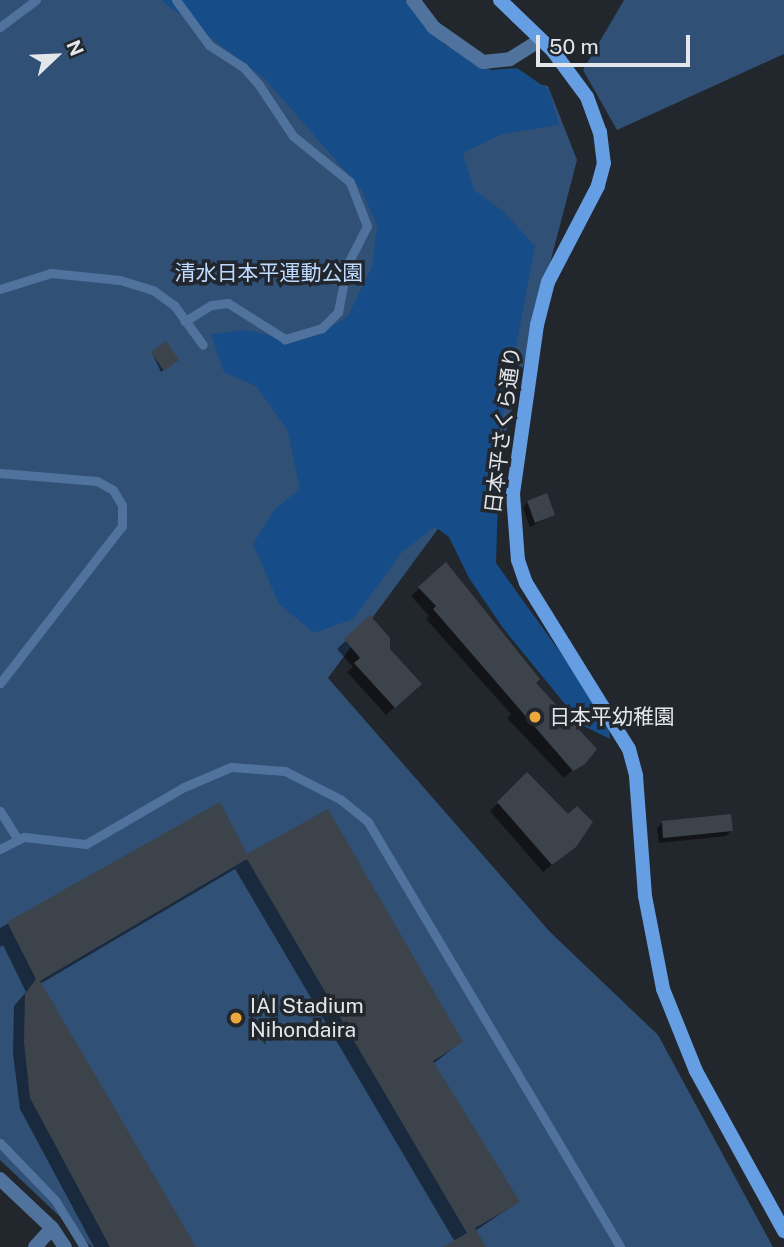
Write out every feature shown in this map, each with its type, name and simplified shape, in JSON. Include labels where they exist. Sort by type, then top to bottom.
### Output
[{"type":"street","points":[[413,0],[433,27],[483,62],[510,59],[541,40]]},
{"type":"street","name":"日本平さくら通り","points":[[500,0],[541,40],[587,97],[600,132],[604,163],[598,186],[548,282],[537,325],[513,494],[518,560],[526,583],[629,749],[636,776],[645,896],[663,989],[695,1071],[784,1231]]},
{"type":"street","points":[[0,1179],[52,1228],[65,1247]]},
{"type":"street","points":[[35,1247],[52,1228]]},
{"type":"lane","points":[[0,27],[36,0]]},
{"type":"lane","points":[[176,0],[209,45],[243,67],[259,85],[293,136],[350,182],[367,226],[347,264],[338,312],[321,328],[285,339],[228,303],[211,305],[185,321]]},
{"type":"lane","points":[[0,289],[51,273],[85,273],[153,290],[174,305],[203,345]]},
{"type":"lane","points":[[0,473],[97,481],[113,490],[122,505],[122,526],[0,683]]},
{"type":"lane","points":[[0,849],[18,840],[86,844],[184,787],[231,767],[285,771],[340,799],[368,822],[620,1247]]},
{"type":"lane","points":[[0,811],[18,840]]},
{"type":"lane","points":[[0,1143],[55,1200],[84,1247]]},
{"type":"green space","name":"清水日本平運動公園","points":[[0,0],[397,0],[440,58],[496,77],[548,86],[577,160],[489,497],[443,522],[328,678],[550,932],[658,1035],[773,1247],[92,1247],[0,1160]]},
{"type":"green space","points":[[624,0],[784,0],[784,54],[617,130],[583,70]]},
{"type":"shaded area","points":[[161,0],[405,0],[444,44],[491,70],[517,68],[549,90],[559,125],[502,134],[463,153],[474,190],[504,212],[535,246],[500,432],[496,563],[609,720],[610,739],[582,725],[503,628],[469,578],[449,537],[435,527],[402,552],[353,619],[314,633],[279,604],[253,544],[275,509],[300,489],[287,429],[256,386],[224,372],[211,334],[246,330],[281,338],[320,334],[348,316],[372,267],[377,226],[362,190],[265,79]]},
{"type":"building","points":[[166,341],[179,360],[164,371],[151,352]]},
{"type":"building","points":[[547,493],[555,515],[535,523],[527,501]]},
{"type":"building","points":[[446,562],[540,679],[536,683],[597,749],[585,764],[573,771],[433,609],[436,606],[418,587]]},
{"type":"building","points":[[370,615],[390,638],[390,649],[422,684],[395,708],[354,663],[360,658],[344,639]]},
{"type":"building","points":[[527,772],[568,814],[577,806],[593,822],[576,847],[552,865],[497,802]]},
{"type":"building","points":[[220,802],[247,854],[328,809],[463,1042],[433,1061],[520,1202],[475,1228],[486,1247],[443,1247],[467,1233],[247,859],[40,981],[196,1247],[110,1247],[30,1098],[24,1042],[25,994],[36,979],[7,922]]},
{"type":"building","points":[[731,814],[733,831],[663,838],[662,821]]},
{"type":"place","name":"日本平幼稚園","points":[[535,717]]},
{"type":"place","name":"IAI Stadium Nihondaira","points":[[236,1018]]}]
